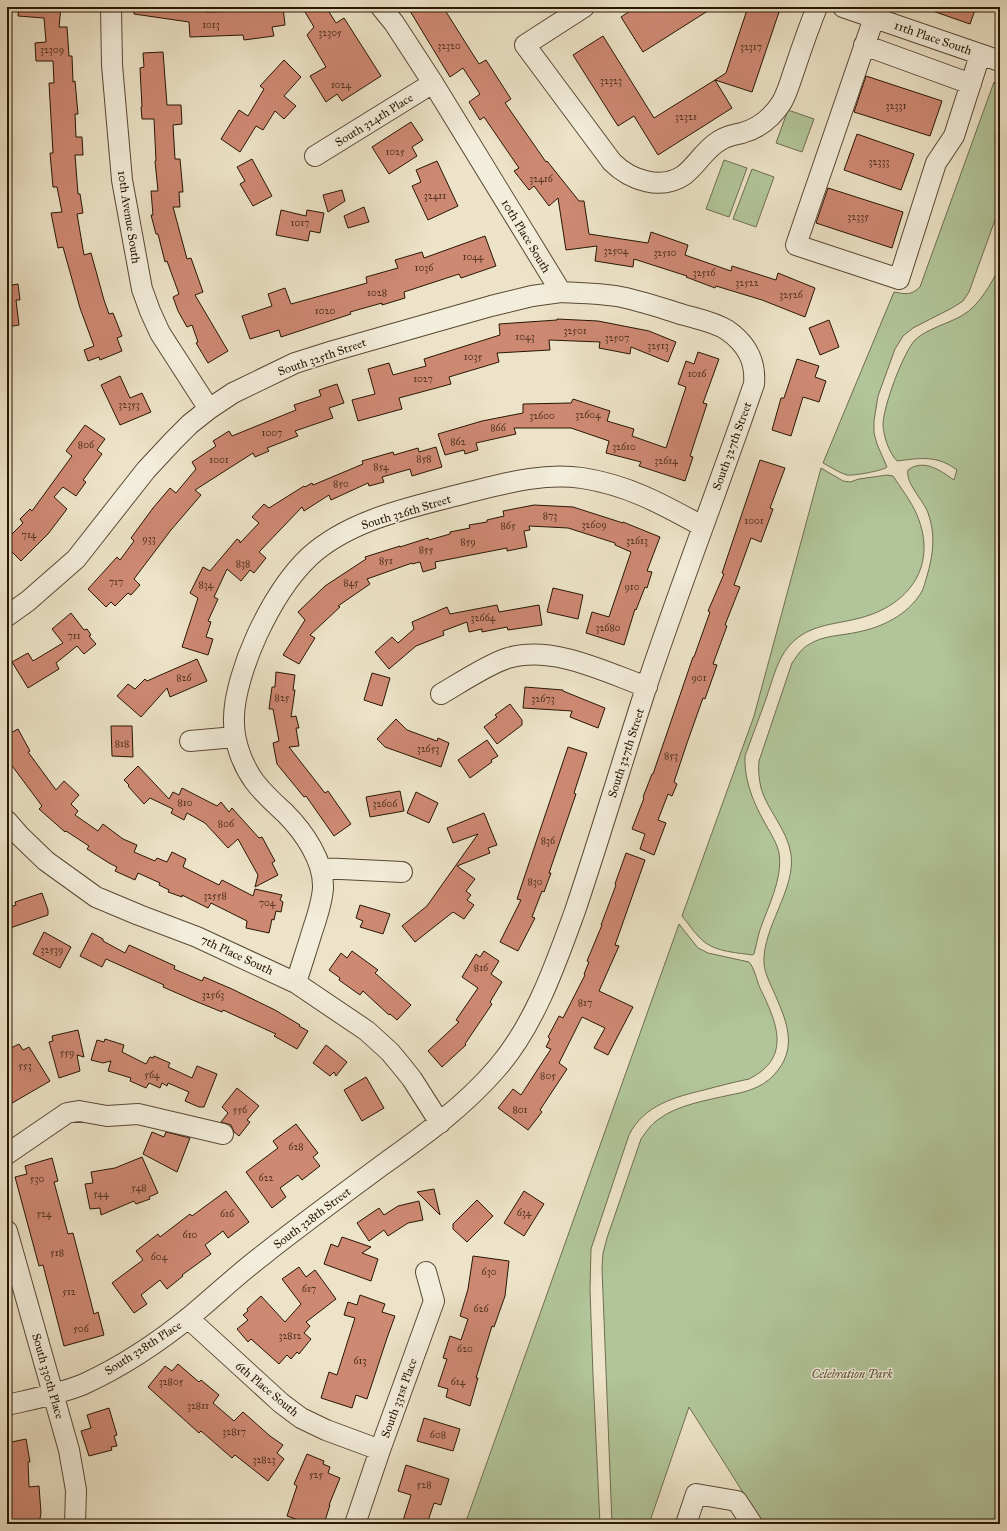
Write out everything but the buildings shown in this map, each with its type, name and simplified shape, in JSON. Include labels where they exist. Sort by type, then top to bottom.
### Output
[{"type":"street","name":"10th Avenue South","points":[[111,7],[112,65],[122,180],[142,289],[160,333],[209,409]]},
{"type":"street","name":"10th Place South","points":[[381,7],[397,28],[433,83],[561,292]]},
{"type":"street","points":[[584,7],[525,45],[612,162],[627,174],[661,183],[672,181],[684,175],[718,141],[726,137],[756,129],[770,117],[782,102],[817,7]]},
{"type":"street","name":"11th Place South","points":[[843,7],[1000,61]]},
{"type":"street","points":[[874,18],[796,245],[899,279],[936,162],[954,136],[980,55]]},
{"type":"street","points":[[864,45],[971,84]]},
{"type":"street","name":"South 324th Place","points":[[315,156],[433,83]]},
{"type":"street","name":"South 325th Street","points":[[7,616],[28,601],[76,559],[146,470],[190,424],[233,393],[295,363],[491,306],[532,296],[561,292]]},
{"type":"street","name":"South 327th Street","points":[[440,1123],[476,1090],[499,1066],[516,1043],[535,1009],[559,954],[585,881],[647,687],[702,526],[754,384],[754,364],[749,354],[735,337],[717,325],[615,296],[561,292]]},
{"type":"street","name":"South 326th Street","points":[[296,983],[322,899],[323,888],[320,868],[307,841],[297,826],[254,781],[242,758],[235,736],[234,710],[236,695],[252,646],[268,610],[287,582],[309,557],[339,535],[371,520],[439,500],[518,481],[563,476],[599,481],[617,486],[649,498],[702,526]]},
{"type":"street","points":[[441,694],[497,663],[516,656],[565,658],[588,664],[647,687]]},
{"type":"street","points":[[190,741],[235,736]]},
{"type":"street","name":"7th Place South","points":[[7,821],[46,861],[96,896],[139,915],[197,937],[296,983],[367,1032],[390,1052],[412,1079],[440,1123]]},
{"type":"street","points":[[320,868],[402,872]]},
{"type":"street","points":[[7,1154],[67,1113],[79,1111],[107,1116],[138,1114],[223,1134]]},
{"type":"street","name":"South 328th Street","points":[[188,1318],[260,1257],[440,1123]]},
{"type":"street","name":"South 330th Place","points":[[7,1231],[72,1466],[76,1490],[75,1524]]},
{"type":"street","name":"South 331st Place","points":[[355,1524],[434,1301],[426,1272]]},
{"type":"street","name":"South 328th Place","points":[[7,1405],[53,1394],[82,1385],[117,1368],[149,1347],[188,1318]]},
{"type":"street","name":"6th Place South","points":[[188,1318],[276,1399],[301,1418],[326,1430],[380,1450]]},
{"type":"street","points":[[686,1524],[696,1494],[737,1501],[752,1524]]},
{"type":"green space","points":[[994,82],[1000,94],[995,135],[996,160],[1000,180],[1000,206],[969,292],[963,301],[913,328],[903,336],[895,349],[878,396],[874,421],[874,433],[877,444],[887,467],[861,474],[844,474],[823,463],[894,292],[908,294],[920,287]]},
{"type":"green space","points":[[788,110],[814,119],[802,152],[776,143]]},
{"type":"green space","points":[[724,160],[747,168],[729,217],[706,209]]},
{"type":"green space","points":[[752,169],[774,177],[756,227],[733,219]]},
{"type":"green space","name":"Celebration Park","points":[[1000,267],[1000,1524],[763,1524],[689,1407],[649,1524],[612,1524],[602,1268],[603,1253],[607,1238],[641,1139],[651,1126],[666,1114],[675,1110],[703,1101],[753,1089],[763,1084],[773,1076],[786,1055],[788,1034],[786,1023],[767,977],[764,964],[768,936],[789,881],[791,854],[785,836],[761,788],[759,761],[792,663],[801,651],[808,645],[820,639],[867,630],[894,619],[909,608],[922,591],[931,560],[933,537],[928,513],[909,481],[908,470],[920,465],[932,467],[954,480],[957,470],[950,465],[936,460],[921,459],[897,461],[887,444],[884,434],[883,425],[886,406],[894,381],[905,356],[915,340],[926,332],[963,315],[975,306]]},
{"type":"green space","points":[[821,468],[843,481],[850,482],[859,479],[887,475],[893,476],[917,515],[923,533],[924,550],[921,566],[915,580],[906,593],[893,603],[878,612],[860,618],[826,625],[802,635],[789,646],[780,660],[745,756],[746,774],[751,792],[778,849],[780,863],[779,873],[774,894],[759,933],[754,954],[731,952],[717,949],[705,943],[682,916],[754,716]]},
{"type":"green space","points":[[679,924],[698,948],[708,953],[749,962],[766,1000],[775,1025],[777,1038],[776,1049],[772,1060],[763,1070],[749,1079],[671,1099],[652,1109],[643,1116],[629,1135],[591,1249],[590,1289],[600,1524],[465,1524]]}]
